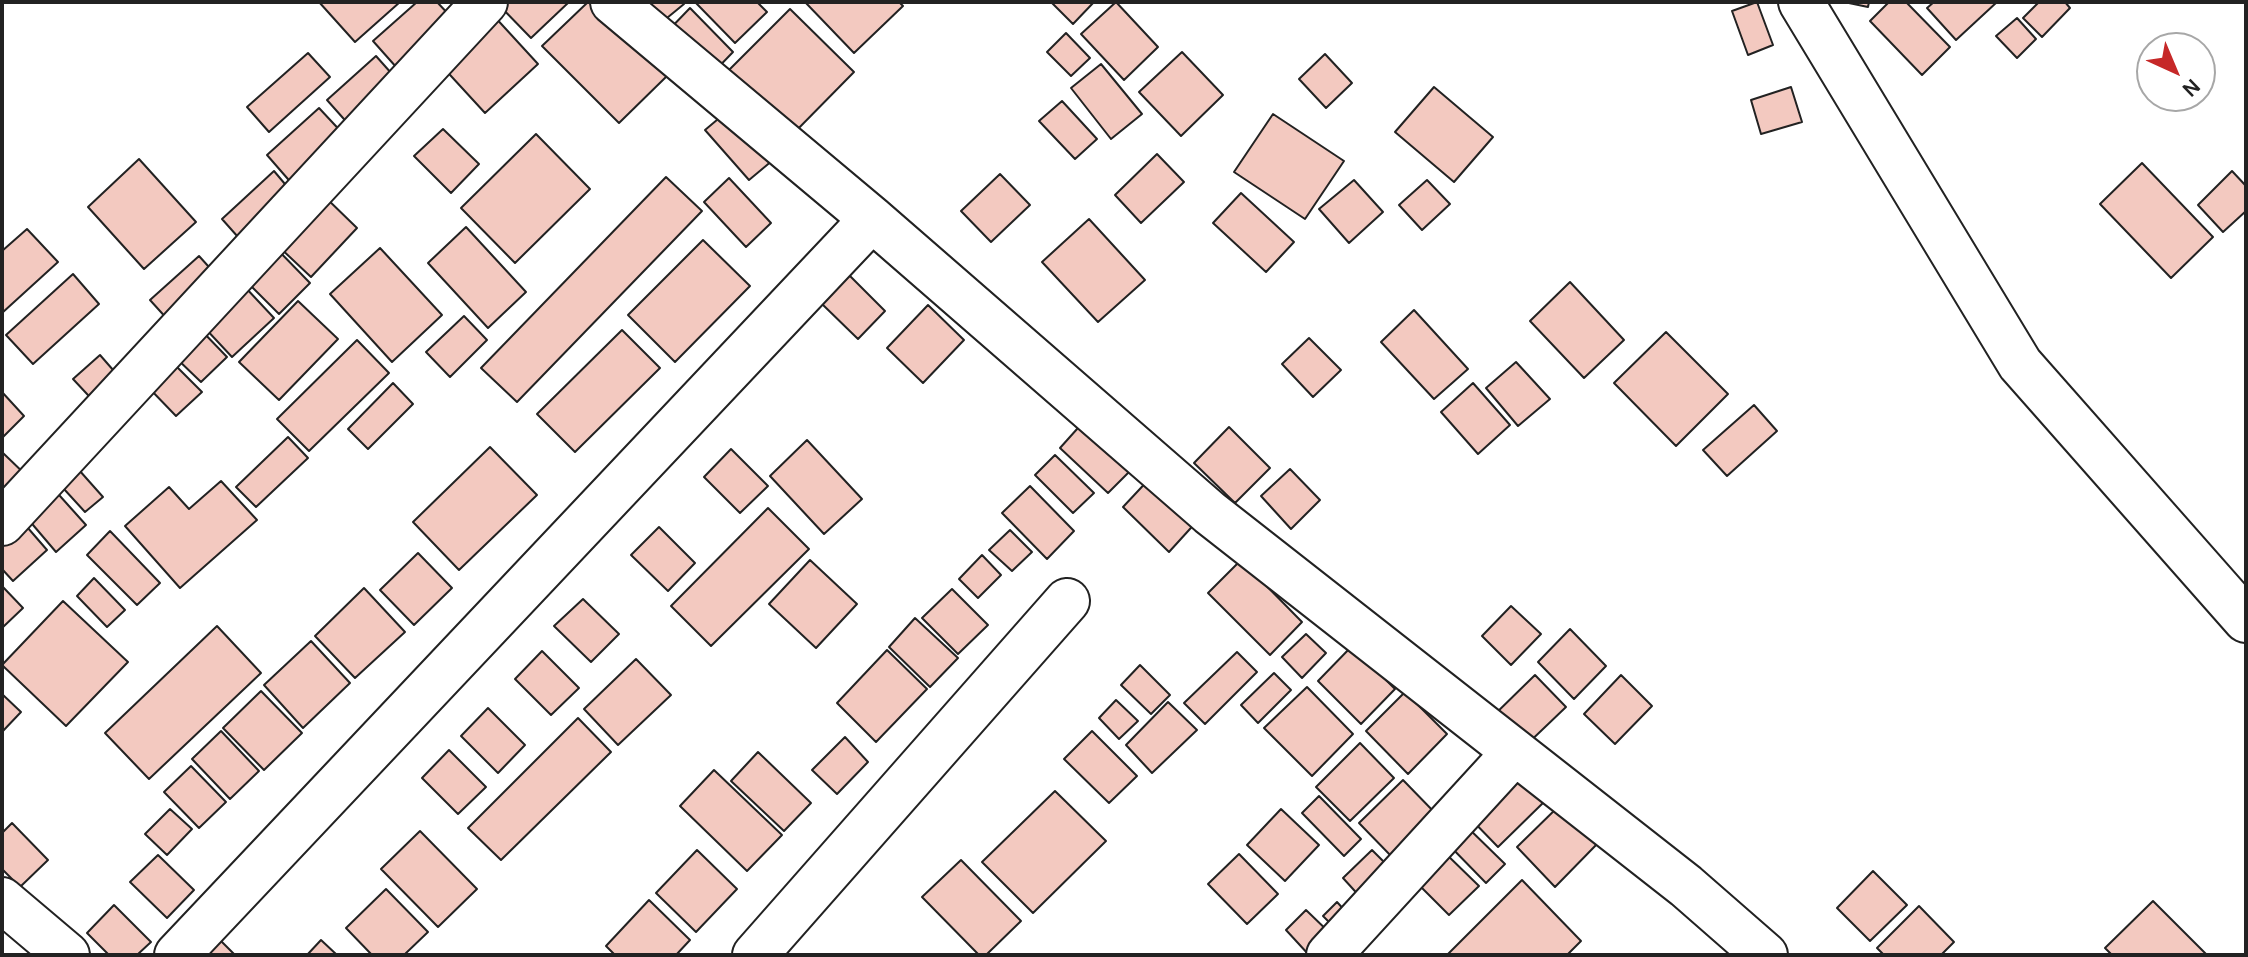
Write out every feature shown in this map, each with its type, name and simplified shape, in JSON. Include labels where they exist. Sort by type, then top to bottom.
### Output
[{"type":"street","points":[[2,523],[485,2]]},
{"type":"street","points":[[613,2],[872,219],[1210,513],[1686,886],[1765,955]]},
{"type":"street","points":[[1801,2],[2020,364],[2246,620]]},
{"type":"street","points":[[177,955],[872,219]]},
{"type":"street","points":[[755,955],[1067,601]]},
{"type":"street","points":[[1329,955],[1515,752]]},
{"type":"street","points":[[14,925],[67,955]]},
{"type":"building","points":[[319,2],[400,2],[355,42]]},
{"type":"building","points":[[417,2],[437,2],[452,18],[397,68],[373,41]]},
{"type":"building","points":[[496,2],[569,2],[531,38]]},
{"type":"building","points":[[588,2],[596,2],[668,75],[619,123],[542,46]]},
{"type":"building","points":[[637,2],[682,2],[684,4],[656,27]]},
{"type":"building","points":[[695,2],[757,2],[767,12],[735,43]]},
{"type":"building","points":[[805,2],[899,2],[903,6],[854,53]]},
{"type":"building","points":[[1051,2],[1094,2],[1073,24]]},
{"type":"building","points":[[1116,2],[1158,47],[1124,80],[1081,34]]},
{"type":"building","points":[[1757,2],[1773,45],[1748,55],[1732,11]]},
{"type":"building","points":[[1844,2],[1869,2],[1868,7]]},
{"type":"building","points":[[1889,2],[1906,2],[1950,47],[1922,75],[1870,21]]},
{"type":"building","points":[[1934,2],[1997,2],[1956,40],[1927,8]]},
{"type":"building","points":[[2039,2],[2065,2],[2070,8],[2042,37],[2023,18]]},
{"type":"building","points":[[690,8],[733,52],[707,79],[663,36]]},
{"type":"building","points":[[790,9],[854,72],[790,137],[725,74]]},
{"type":"building","points":[[493,15],[538,64],[485,113],[440,64]]},
{"type":"building","points":[[2017,18],[2036,39],[2017,58],[1996,36]]},
{"type":"building","points":[[1066,33],[1090,58],[1071,76],[1047,52]]},
{"type":"building","points":[[1182,52],[1223,95],[1181,136],[1139,92]]},
{"type":"building","points":[[308,53],[330,77],[269,132],[247,107]]},
{"type":"building","points":[[1325,54],[1352,83],[1326,108],[1299,79]]},
{"type":"building","points":[[376,56],[400,83],[351,127],[327,100]]},
{"type":"building","points":[[1101,64],[1142,114],[1111,139],[1071,88]]},
{"type":"building","points":[[1434,87],[1493,137],[1454,182],[1395,132]]},
{"type":"building","points":[[1791,87],[1802,122],[1761,134],[1751,100]]},
{"type":"building","points":[[1062,101],[1097,139],[1075,159],[1039,121]]},
{"type":"building","points":[[319,108],[347,138],[294,186],[267,155]]},
{"type":"building","points":[[730,109],[773,160],[749,180],[705,130]]},
{"type":"building","points":[[1273,114],[1344,161],[1305,219],[1234,172]]},
{"type":"building","points":[[443,129],[479,164],[451,193],[414,156]]},
{"type":"building","points":[[536,134],[590,189],[515,263],[461,208]]},
{"type":"building","points":[[1157,154],[1184,182],[1141,223],[1115,195]]},
{"type":"building","points":[[139,159],[196,222],[144,269],[88,207]]},
{"type":"building","points":[[2142,163],[2213,237],[2171,278],[2100,204]]},
{"type":"building","points":[[274,171],[290,190],[238,237],[222,219]]},
{"type":"building","points":[[2232,171],[2246,186],[2246,211],[2223,232],[2198,205]]},
{"type":"building","points":[[1000,174],[1030,205],[991,242],[961,211]]},
{"type":"building","points":[[666,177],[702,211],[517,402],[481,368]]},
{"type":"building","points":[[729,178],[771,223],[746,247],[704,202]]},
{"type":"building","points":[[1354,180],[1383,212],[1349,243],[1319,209]]},
{"type":"building","points":[[1427,180],[1450,204],[1422,230],[1399,205]]},
{"type":"building","points":[[1241,193],[1294,242],[1266,272],[1213,223]]},
{"type":"building","points":[[322,194],[357,228],[311,277],[276,244]]},
{"type":"building","points":[[1089,219],[1145,280],[1098,322],[1042,262]]},
{"type":"building","points":[[466,227],[526,292],[488,328],[428,263]]},
{"type":"building","points":[[27,229],[58,262],[2,313],[2,251]]},
{"type":"building","points":[[703,240],[750,286],[675,362],[628,315]]},
{"type":"building","points":[[272,244],[310,283],[279,314],[240,275]]},
{"type":"building","points":[[380,248],[442,315],[392,362],[330,294]]},
{"type":"building","points":[[199,256],[218,277],[169,321],[150,300]]},
{"type":"building","points":[[73,274],[99,304],[33,364],[6,335]]},
{"type":"building","points":[[849,275],[885,311],[858,339],[821,303]]},
{"type":"building","points":[[1570,282],[1624,340],[1584,378],[1530,321]]},
{"type":"building","points":[[245,287],[274,318],[232,357],[203,326]]},
{"type":"building","points":[[298,301],[338,339],[279,400],[239,362]]},
{"type":"building","points":[[928,305],[964,340],[923,383],[887,348]]},
{"type":"building","points":[[1414,310],[1468,369],[1434,399],[1381,342]]},
{"type":"building","points":[[464,316],[487,340],[450,377],[426,352]]},
{"type":"building","points":[[200,329],[227,357],[201,382],[173,355]]},
{"type":"building","points":[[622,330],[660,368],[575,452],[537,414]]},
{"type":"building","points":[[1666,332],[1728,394],[1676,446],[1614,383]]},
{"type":"building","points":[[1309,338],[1341,370],[1313,397],[1282,364]]},
{"type":"building","points":[[357,340],[389,373],[309,451],[277,419]]},
{"type":"building","points":[[100,355],[127,386],[101,409],[73,379]]},
{"type":"building","points":[[1516,362],[1550,399],[1518,426],[1486,388]]},
{"type":"building","points":[[173,363],[202,392],[176,416],[148,387]]},
{"type":"building","points":[[393,383],[413,404],[368,449],[348,429]]},
{"type":"building","points":[[1473,383],[1510,425],[1478,454],[1441,412]]},
{"type":"building","points":[[2,392],[24,416],[2,438]]},
{"type":"building","points":[[1754,405],[1777,431],[1727,476],[1703,450]]},
{"type":"building","points":[[1086,419],[1135,466],[1108,493],[1060,448]]},
{"type":"building","points":[[1229,427],[1270,468],[1235,503],[1194,463]]},
{"type":"building","points":[[288,437],[308,458],[256,507],[236,487]]},
{"type":"building","points":[[807,440],[862,499],[824,534],[770,476]]},
{"type":"building","points":[[490,447],[537,495],[459,570],[413,522]]},
{"type":"building","points":[[731,449],[768,486],[740,513],[704,477]]},
{"type":"building","points":[[2,454],[30,479],[2,508]]},
{"type":"building","points":[[1055,455],[1094,493],[1073,513],[1035,475]]},
{"type":"building","points":[[71,461],[103,497],[85,512],[53,477]]},
{"type":"building","points":[[1290,469],[1320,500],[1291,529],[1261,496]]},
{"type":"building","points":[[1152,476],[1199,519],[1169,552],[1123,507]]},
{"type":"building","points":[[221,481],[257,520],[180,588],[125,526],[169,487],[189,509]]},
{"type":"building","points":[[51,486],[86,525],[56,552],[22,512]]},
{"type":"building","points":[[1030,486],[1074,531],[1047,559],[1002,513]]},
{"type":"building","points":[[768,508],[809,549],[711,646],[671,606]]},
{"type":"building","points":[[21,520],[47,550],[13,581],[2,569],[2,538]]},
{"type":"building","points":[[659,527],[695,563],[668,591],[631,555]]},
{"type":"building","points":[[1010,530],[1032,552],[1012,571],[989,550]]},
{"type":"building","points":[[110,531],[160,583],[137,605],[87,555]]},
{"type":"building","points":[[418,553],[452,588],[414,625],[380,590]]},
{"type":"building","points":[[982,555],[1001,575],[978,598],[959,579]]},
{"type":"building","points":[[810,560],[857,604],[816,648],[769,604]]},
{"type":"building","points":[[1241,560],[1302,622],[1270,655],[1208,593]]},
{"type":"building","points":[[94,578],[125,610],[107,627],[77,596]]},
{"type":"building","points":[[2,586],[23,608],[2,628]]},
{"type":"building","points":[[364,588],[405,632],[355,678],[315,636]]},
{"type":"building","points":[[952,589],[988,625],[958,654],[922,618]]},
{"type":"building","points":[[583,599],[619,634],[591,662],[554,626]]},
{"type":"building","points":[[63,601],[128,662],[66,726],[2,665]]},
{"type":"building","points":[[1511,606],[1541,634],[1511,665],[1482,636]]},
{"type":"building","points":[[915,618],[958,658],[930,687],[889,647]]},
{"type":"building","points":[[217,626],[261,673],[149,779],[105,733]]},
{"type":"building","points":[[1570,629],[1606,666],[1574,699],[1538,662]]},
{"type":"building","points":[[1306,634],[1326,653],[1302,678],[1282,657]]},
{"type":"building","points":[[311,641],[350,683],[303,728],[264,685]]},
{"type":"building","points":[[1352,646],[1395,689],[1361,724],[1318,681]]},
{"type":"building","points":[[887,650],[927,689],[876,742],[837,703]]},
{"type":"building","points":[[542,651],[579,688],[551,715],[515,679]]},
{"type":"building","points":[[1237,652],[1257,672],[1205,724],[1184,703]]},
{"type":"building","points":[[636,659],[671,695],[618,745],[584,709]]},
{"type":"building","points":[[1140,665],[1170,695],[1151,714],[1121,685]]},
{"type":"building","points":[[1274,673],[1291,690],[1258,723],[1241,705]]},
{"type":"building","points":[[1535,675],[1566,707],[1520,751],[1489,720]]},
{"type":"building","points":[[1621,675],[1652,706],[1615,744],[1584,714]]},
{"type":"building","points":[[1307,687],[1353,734],[1312,776],[1264,728]]},
{"type":"building","points":[[261,691],[302,733],[264,770],[223,728]]},
{"type":"building","points":[[1405,692],[1447,734],[1408,774],[1366,731]]},
{"type":"building","points":[[2,694],[21,712],[2,732]]},
{"type":"building","points":[[1116,700],[1138,721],[1119,739],[1099,718]]},
{"type":"building","points":[[1168,702],[1197,730],[1152,773],[1126,745]]},
{"type":"building","points":[[488,708],[525,745],[498,773],[461,736]]},
{"type":"building","points":[[578,718],[611,752],[501,860],[468,828]]},
{"type":"building","points":[[221,731],[259,771],[230,799],[192,759]]},
{"type":"building","points":[[1092,731],[1137,776],[1109,803],[1064,759]]},
{"type":"building","points":[[845,737],[868,762],[837,794],[812,770]]},
{"type":"building","points":[[1360,743],[1394,778],[1350,821],[1316,787]]},
{"type":"building","points":[[449,750],[486,787],[458,814],[422,778]]},
{"type":"building","points":[[758,752],[811,803],[784,831],[731,781]]},
{"type":"building","points":[[191,766],[226,802],[199,828],[164,792]]},
{"type":"building","points":[[1515,768],[1546,800],[1498,847],[1467,815]]},
{"type":"building","points":[[714,770],[782,835],[747,871],[680,806]]},
{"type":"building","points":[[1403,780],[1438,816],[1393,858],[1359,823]]},
{"type":"building","points":[[1055,791],[1106,841],[1033,913],[982,862]]},
{"type":"building","points":[[1319,796],[1361,839],[1344,856],[1302,813]]},
{"type":"building","points":[[1562,803],[1599,842],[1555,887],[1517,847]]},
{"type":"building","points":[[170,809],[192,829],[167,855],[145,834]]},
{"type":"building","points":[[1281,809],[1319,845],[1285,881],[1247,845]]},
{"type":"building","points":[[12,823],[48,860],[20,887],[2,869],[2,833]]},
{"type":"building","points":[[1463,823],[1505,864],[1486,883],[1445,841]]},
{"type":"building","points":[[420,831],[477,889],[438,927],[381,869]]},
{"type":"building","points":[[697,850],[737,889],[696,932],[656,893]]},
{"type":"building","points":[[1372,850],[1393,871],[1363,900],[1343,878]]},
{"type":"building","points":[[1442,850],[1479,886],[1449,915],[1413,879]]},
{"type":"building","points":[[1239,854],[1278,894],[1247,924],[1208,884]]},
{"type":"building","points":[[158,855],[194,890],[167,918],[130,882]]},
{"type":"building","points":[[961,860],[1021,921],[986,955],[979,955],[922,897]]},
{"type":"building","points":[[1873,871],[1907,905],[1870,941],[1837,908]]},
{"type":"building","points":[[1522,880],[1581,941],[1567,955],[1447,955]]},
{"type":"building","points":[[386,889],[428,932],[404,955],[372,955],[346,928]]},
{"type":"building","points":[[649,900],[690,940],[676,955],[615,955],[606,946]]},
{"type":"building","points":[[2153,901],[2205,955],[2112,955],[2105,948]]},
{"type":"building","points":[[1337,902],[1348,914],[1335,928],[1323,916]]},
{"type":"building","points":[[114,905],[151,942],[137,955],[109,955],[87,933]]},
{"type":"building","points":[[1919,906],[1954,942],[1941,955],[1884,955],[1877,948]]},
{"type":"building","points":[[1306,910],[1335,938],[1309,955],[1286,930]]},
{"type":"building","points":[[212,932],[235,955],[189,955]]},
{"type":"building","points":[[321,940],[337,955],[307,955]]}]
